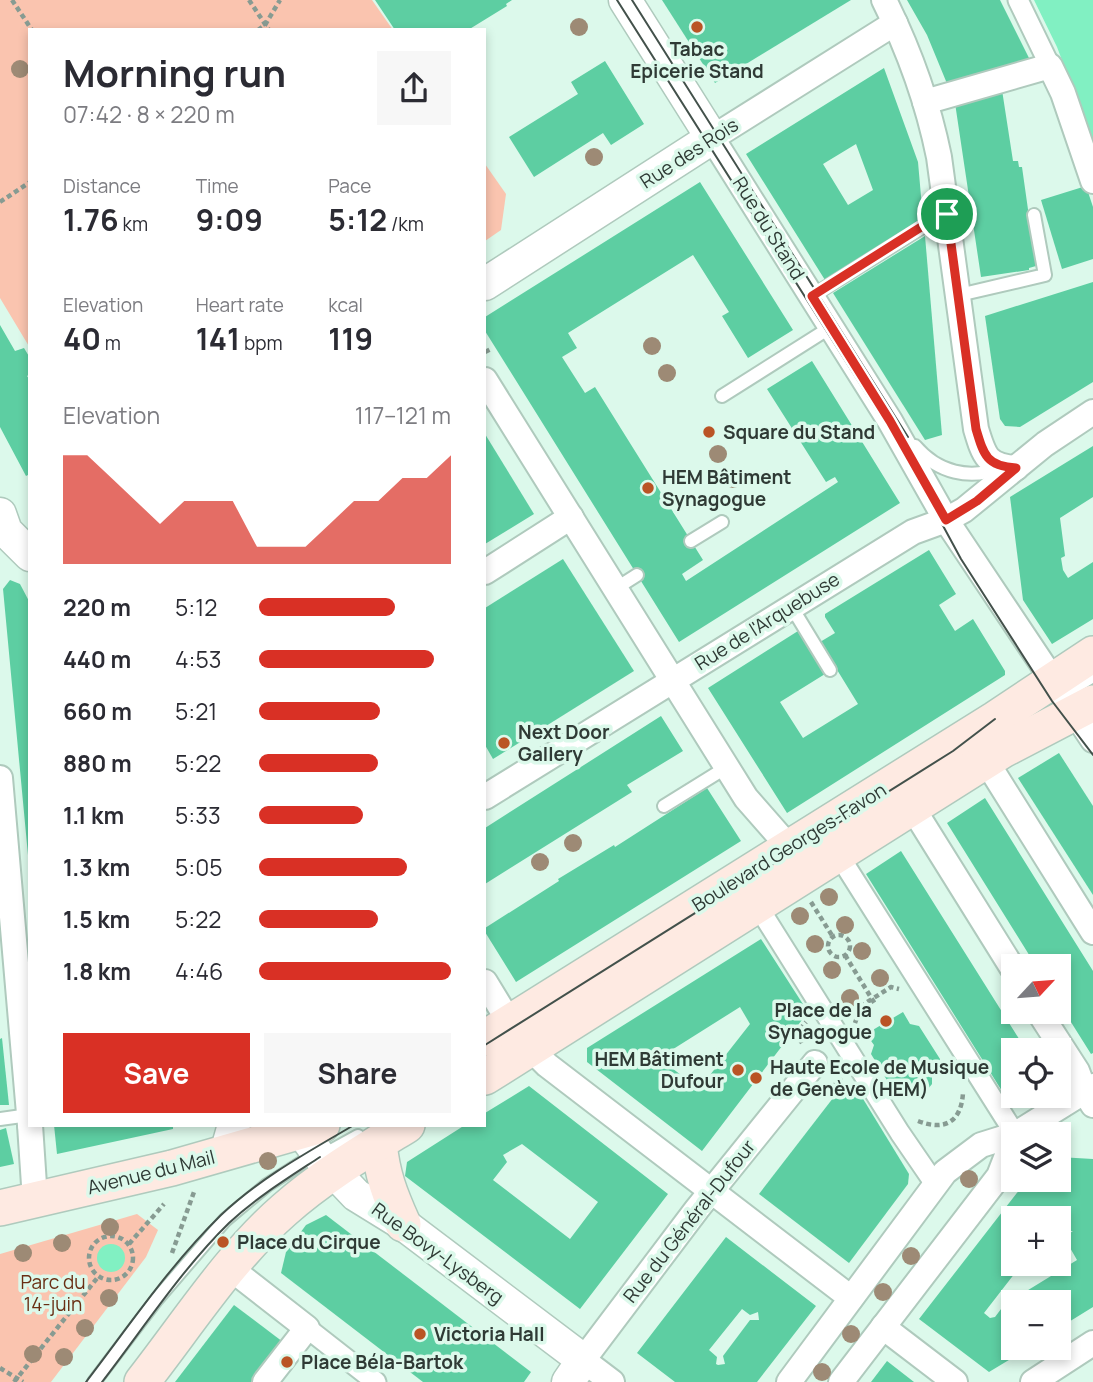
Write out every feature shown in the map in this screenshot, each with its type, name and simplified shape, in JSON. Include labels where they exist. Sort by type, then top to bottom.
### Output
[{"type":"main road","name":"Boulevard Georges-Favon","points":[[508,1036],[757,905],[986,761],[1066,696],[1093,654]]},
{"type":"main road","name":"Boulevard Georges-Favon","points":[[486,1075],[508,1036],[789,847],[995,719],[1066,696]]},
{"type":"main road","points":[[142,1382],[230,1268],[282,1212],[305,1143],[384,1133],[384,1180],[403,1223]]},
{"type":"main road","name":"Avenue du Mail","points":[[0,1208],[172,1168],[230,1139],[305,1143]]},
{"type":"street","name":"Rue du Stand","points":[[625,0],[890,421],[946,520],[1066,696]]},
{"type":"street","points":[[884,0],[925,102],[939,157],[976,429],[988,459],[996,465],[1010,468]]},
{"type":"street","points":[[1018,0],[1063,93],[1093,181]]},
{"type":"street","name":"Rue des Rois","points":[[486,283],[895,23]]},
{"type":"street","points":[[925,102],[1050,66]]},
{"type":"street","points":[[486,382],[746,798],[789,847]]},
{"type":"street","name":"Rue de l'Arquebuse","points":[[486,793],[913,532],[946,520],[977,501],[1010,468],[1093,412]]},
{"type":"street","points":[[486,571],[571,517]]},
{"type":"street","points":[[7,529],[28,553]]},
{"type":"street","points":[[986,761],[1093,932]]},
{"type":"street","points":[[0,778],[22,931],[28,1089]]},
{"type":"street","points":[[912,807],[1003,954]]},
{"type":"street","points":[[838,854],[1006,1122]]},
{"type":"street","points":[[757,905],[935,1184]]},
{"type":"street","points":[[486,984],[508,1036],[851,1298]]},
{"type":"street","points":[[1039,1122],[1090,1094],[1048,1024]]},
{"type":"street","name":"Rue du Général-Dufour","points":[[575,1371],[711,1192],[815,1063]]},
{"type":"street","points":[[30,1127],[35,1200]]},
{"type":"street","points":[[789,1382],[945,1172],[981,1145],[1001,1140]]},
{"type":"street","name":"Rue Bovy-Lysberg","points":[[305,1143],[356,1195],[403,1223],[575,1371],[612,1382]]},
{"type":"street","points":[[841,1382],[1001,1171]]},
{"type":"street","points":[[230,1268],[376,1382]]},
{"type":"street","points":[[883,1326],[956,1382]]},
{"type":"street","points":[[265,1382],[307,1328]]},
{"type":"street","points":[[1033,1382],[1093,1343]]},
{"type":"lane","points":[[812,296],[929,222],[947,214]]},
{"type":"lane","points":[[959,295],[1045,275],[1034,215]]},
{"type":"lane","points":[[722,396],[831,327]]},
{"type":"lane","points":[[890,421],[925,458],[948,471],[978,475],[1010,468]]},
{"type":"lane","points":[[691,541],[722,522]]},
{"type":"lane","points":[[615,589],[637,575]]},
{"type":"lane","points":[[790,606],[830,670]]},
{"type":"lane","points":[[1066,696],[1093,676]]},
{"type":"lane","points":[[664,806],[727,767]]},
{"type":"lane","points":[[0,1119],[28,1115]]},
{"type":"lane","points":[[94,1382],[158,1299],[225,1220],[267,1185],[305,1143],[332,1127]]},
{"type":"path","points":[[12,0],[31,28]]},
{"type":"path","points":[[249,0],[267,27],[281,0]]},
{"type":"path","points":[[0,202],[28,184]]},
{"type":"path","points":[[486,352],[491,349]]},
{"type":"path","points":[[808,897],[833,937]]},
{"type":"path","points":[[839,936],[848,941],[850,945],[845,955],[840,957],[830,953],[829,942],[833,937],[839,936]]},
{"type":"path","points":[[845,955],[874,1001]]},
{"type":"path","points":[[846,1046],[861,1006],[874,1001],[891,987],[927,994]]},
{"type":"path","points":[[900,1133],[919,1121],[934,1127],[955,1119],[963,1104],[962,1094],[981,1081]]},
{"type":"path","points":[[165,1261],[172,1252],[197,1181]]},
{"type":"path","points":[[129,1244],[164,1204]]},
{"type":"path","points":[[111,1235],[129,1244],[133,1258],[129,1271],[116,1280],[98,1277],[88,1262],[88,1255],[94,1243],[111,1235]]},
{"type":"path","points":[[15,1380],[98,1277]]},
{"type":"path","points":[[0,1368],[15,1380],[23,1382]]},
{"type":"green space","points":[[0,0],[372,0],[392,28],[28,28],[28,345],[0,298]]},
{"type":"green space","points":[[486,165],[506,194],[501,230],[486,240]]},
{"type":"green space","name":"Parc du 14-juin","points":[[137,1214],[158,1230],[146,1257],[51,1382],[0,1382],[0,1254]]},
{"type":"shaded area","points":[[1034,0],[1093,0],[1093,142],[1057,47]]},
{"type":"shaded area","points":[[111,1244],[121,1248],[125,1258],[121,1268],[111,1272],[101,1268],[97,1258],[101,1248]]},
{"type":"building","points":[[375,0],[512,0],[507,6],[471,28],[394,28]]},
{"type":"building","points":[[662,0],[851,0],[715,83]]},
{"type":"building","points":[[907,0],[1000,0],[1031,62],[948,86],[927,35]]},
{"type":"building","points":[[605,61],[644,124],[611,145],[603,133],[534,177],[509,137],[578,94],[571,82]]},
{"type":"building","points":[[884,68],[918,162],[923,219],[825,280],[746,154]],"holes":[[[856,144],[873,190],[848,205],[823,164]]]},
{"type":"building","points":[[1002,90],[1013,161],[1018,161],[1019,167],[1022,167],[1036,266],[1029,270],[981,277],[955,103]]},
{"type":"building","points":[[700,182],[793,330],[748,358],[722,316],[729,312],[693,255],[568,333],[577,348],[562,357],[585,393],[595,387],[703,560],[682,574],[686,581],[838,482],[835,477],[826,482],[767,389],[812,361],[900,503],[679,642],[486,333],[486,316]]},
{"type":"building","points":[[1086,186],[1093,207],[1093,259],[1062,269],[1041,200]]},
{"type":"building","points":[[925,236],[942,435],[925,440],[833,293]]},
{"type":"building","points":[[1093,282],[1093,382],[1020,427],[1005,426],[1000,419],[985,316]]},
{"type":"building","points":[[0,325],[15,351],[24,348],[28,355],[28,475],[26,476],[0,427]]},
{"type":"building","points":[[486,436],[534,514],[486,543]]},
{"type":"building","points":[[1093,446],[1093,497],[1060,518],[1065,556],[1061,558],[1068,578],[1093,562],[1093,619],[1052,644],[1023,600],[1010,497]]},
{"type":"building","points":[[929,550],[956,594],[939,605],[955,631],[973,619],[1005,675],[787,813],[708,688],[798,631],[825,674],[780,702],[803,738],[858,704],[820,642],[835,633],[825,614]]},
{"type":"building","points":[[563,559],[634,671],[493,759],[486,747],[486,607]]},
{"type":"building","points":[[10,580],[20,584],[28,599],[28,855],[3,589]]},
{"type":"building","points":[[661,716],[683,751],[627,785],[632,792],[486,883],[486,827]]},
{"type":"building","points":[[1059,753],[1093,806],[1093,895],[1018,778]]},
{"type":"building","points":[[707,788],[741,841],[516,982],[486,934],[486,927],[559,881],[558,879],[614,845],[615,847]]},
{"type":"building","points":[[985,798],[1093,971],[1093,1053],[1091,1054],[1071,1022],[1071,954],[1029,954],[947,823]]},
{"type":"building","points":[[901,851],[1001,1010],[1001,1024],[1010,1024],[1018,1038],[1001,1038],[1001,1089],[866,874]]},
{"type":"building","points":[[761,939],[808,1012],[702,1151],[587,1062],[587,1048]],"holes":[[[740,1007],[750,1024],[699,1089],[659,1058]]]},
{"type":"building","points":[[903,1012],[910,1024],[919,1026],[940,1059],[936,1072],[932,1074],[932,1084],[921,1093],[915,1093],[908,1088],[902,1093],[893,1090],[871,1054],[874,1045],[866,1034]]},
{"type":"building","points":[[2,1038],[9,1105],[0,1105]]},
{"type":"building","points":[[529,1086],[668,1194],[580,1309],[405,1176],[407,1162],[462,1127],[486,1127],[486,1112]],"holes":[[[522,1144],[598,1202],[570,1239],[493,1180],[507,1162],[503,1155]]]},
{"type":"building","points":[[840,1089],[857,1089],[909,1174],[908,1184],[849,1263],[759,1194]]},
{"type":"building","points":[[54,1127],[173,1127],[173,1129],[57,1154]]},
{"type":"building","points":[[6,1128],[14,1164],[0,1167],[0,1130]]},
{"type":"building","points":[[1071,1158],[1093,1159],[1093,1307],[1071,1321],[1071,1290],[1028,1290],[1051,1276],[1071,1276],[1071,1264],[1077,1260],[1071,1250],[1071,1206],[1007,1206],[1018,1192],[1071,1192]]},
{"type":"building","points":[[1001,1213],[1001,1276],[1013,1276],[984,1313],[990,1318],[995,1317],[1001,1309],[1001,1360],[1009,1360],[989,1372],[919,1319]]},
{"type":"building","name":"Victoria Hall","points":[[326,1215],[531,1372],[524,1382],[423,1382],[281,1273],[286,1252],[306,1225]]},
{"type":"building","points":[[726,1237],[816,1306],[757,1382],[675,1382],[637,1353]],"holes":[[[742,1309],[750,1315],[758,1312],[759,1320],[750,1320],[723,1356],[725,1364],[716,1364],[717,1357],[709,1350]]]},
{"type":"building","points":[[234,1305],[283,1342],[252,1382],[175,1382]]},
{"type":"building","points":[[887,1361],[914,1382],[871,1382]]},
{"type":"tram line","points":[[617,0],[902,450],[961,559],[1052,701],[1093,755]]},
{"type":"tram line","points":[[632,0],[908,437]]},
{"type":"tram line","points":[[486,1044],[953,751],[995,719]]},
{"type":"tram line","points":[[86,1382],[167,1275],[221,1215],[268,1177],[351,1127]]},
{"type":"tram line","points":[[102,1382],[211,1241],[262,1196],[320,1157]]},
{"type":"place","name":"Tabac Epicerie Stand","points":[[697,27]]},
{"type":"place","name":"Square du Stand","points":[[709,432]]},
{"type":"place","name":"HEM Bâtiment Synagogue","points":[[648,488]]},
{"type":"place","name":"Next Door Gallery","points":[[504,743]]},
{"type":"place","name":"Place de la Synagogue","points":[[886,1021]]},
{"type":"place","name":"HEM Bâtiment Dufour","points":[[738,1070]]},
{"type":"place","name":"Haute Ecole de Musique de Genève (HEM)","points":[[756,1078]]},
{"type":"place","name":"Place du Cirque","points":[[223,1242]]},
{"type":"place","name":"Victoria Hall","points":[[420,1334]]},
{"type":"place","name":"Place Béla-Bartok","points":[[287,1362]]},
{"type":"route","points":[[947,214],[976,429],[988,459],[996,465],[1016,468],[977,501],[946,520],[908,450],[812,296],[929,222],[947,214]]}]
